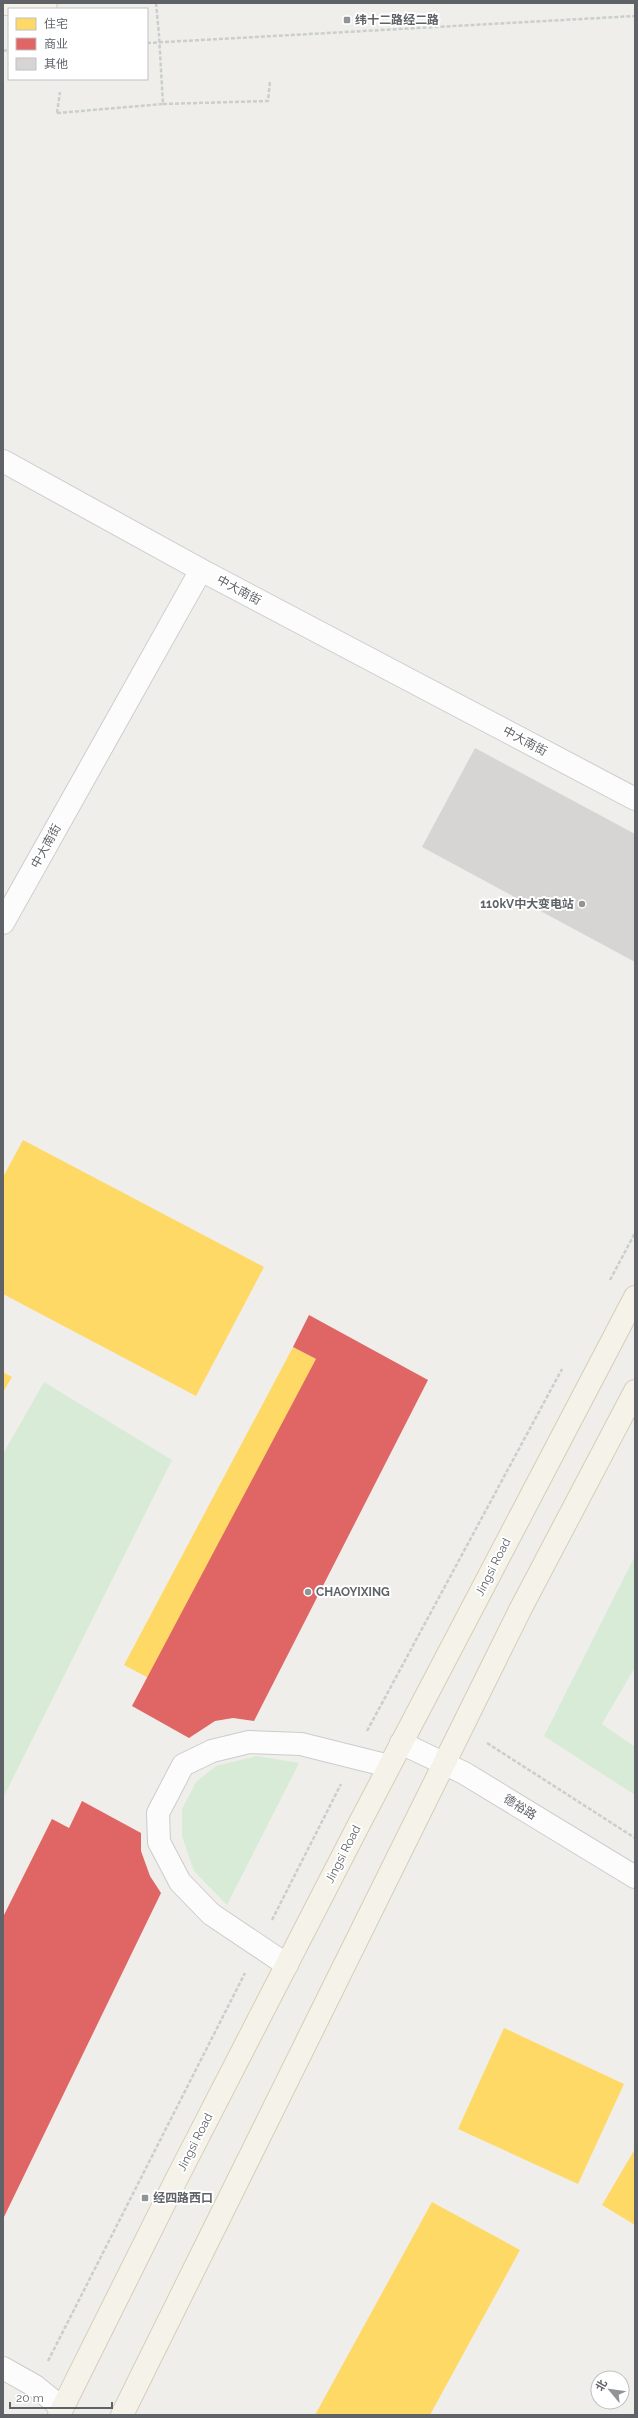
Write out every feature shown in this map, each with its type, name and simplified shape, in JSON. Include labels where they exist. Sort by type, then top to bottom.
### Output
[{"type":"main road","points":[[3,4],[46,3]]},
{"type":"main road","name":"Jingsi Road","points":[[61,2412],[287,1964],[418,1710],[635,1297]]},
{"type":"main road","points":[[122,2415],[520,1610],[635,1391]]},
{"type":"street","points":[[3,461],[201,570]]},
{"type":"street","name":"中大南街","points":[[3,923],[201,570],[635,799]]},
{"type":"street","points":[[287,1964],[211,1914],[180,1882],[159,1842],[158,1813],[183,1765],[212,1751],[248,1742],[301,1744],[389,1766]]},
{"type":"street","name":"德裕路","points":[[401,1743],[445,1762],[635,1877]]},
{"type":"street","points":[[3,2368],[35,2386],[61,2412]]},
{"type":"path","points":[[156,3],[163,104]]},
{"type":"path","points":[[148,43],[635,16]]},
{"type":"path","points":[[60,92],[57,113],[163,104],[268,101],[270,81]]},
{"type":"path","points":[[609,1282],[635,1233]]},
{"type":"path","points":[[35,2386],[382,1703],[564,1366]]},
{"type":"path","points":[[382,1703],[418,1710]]},
{"type":"path","points":[[461,1729],[492,1746],[635,1838]]},
{"type":"green space","points":[[44,1382],[172,1460],[3,1798],[3,1454]]},
{"type":"green space","points":[[635,1556],[635,1667],[602,1724],[635,1747],[635,1795],[544,1736]]},
{"type":"green space","points":[[257,1756],[299,1763],[227,1905],[194,1871],[182,1836],[182,1809],[196,1782],[216,1766]]},
{"type":"building: 住宅","points":[[23,1140],[264,1267],[196,1396],[3,1294],[3,1177]]},
{"type":"building: 住宅","points":[[293,1347],[382,1394],[213,1712],[124,1665]]},
{"type":"building: 住宅","points":[[3,1372],[12,1377],[3,1392]]},
{"type":"building: 住宅","points":[[52,1819],[144,1868],[3,2151],[3,1918]]},
{"type":"building: 住宅","points":[[504,2028],[624,2084],[578,2184],[458,2129]]},
{"type":"building: 住宅","points":[[635,2149],[635,2225],[602,2205]]},
{"type":"building: 住宅","points":[[432,2202],[520,2250],[430,2415],[315,2415]]},
{"type":"building: 商业","points":[[309,1315],[428,1380],[254,1721],[233,1718],[215,1721],[189,1738],[132,1706],[316,1359],[293,1347]]},
{"type":"building: 商业","points":[[82,1801],[141,1833],[141,1851],[150,1876],[161,1893],[3,2219],[3,1917],[52,1819],[69,1828]]},
{"type":"building: 其他","name":"110kV中大变电站","points":[[475,748],[635,834],[635,962],[422,847]]},
{"type":"place","name":"纬十二路经二路","points":[[347,20]]},
{"type":"place","name":"110kV中大变电站","points":[[582,904]]},
{"type":"place","name":"CHAOYIXING","points":[[308,1592]]},
{"type":"place","name":"经四路西口","points":[[145,2198]]}]
